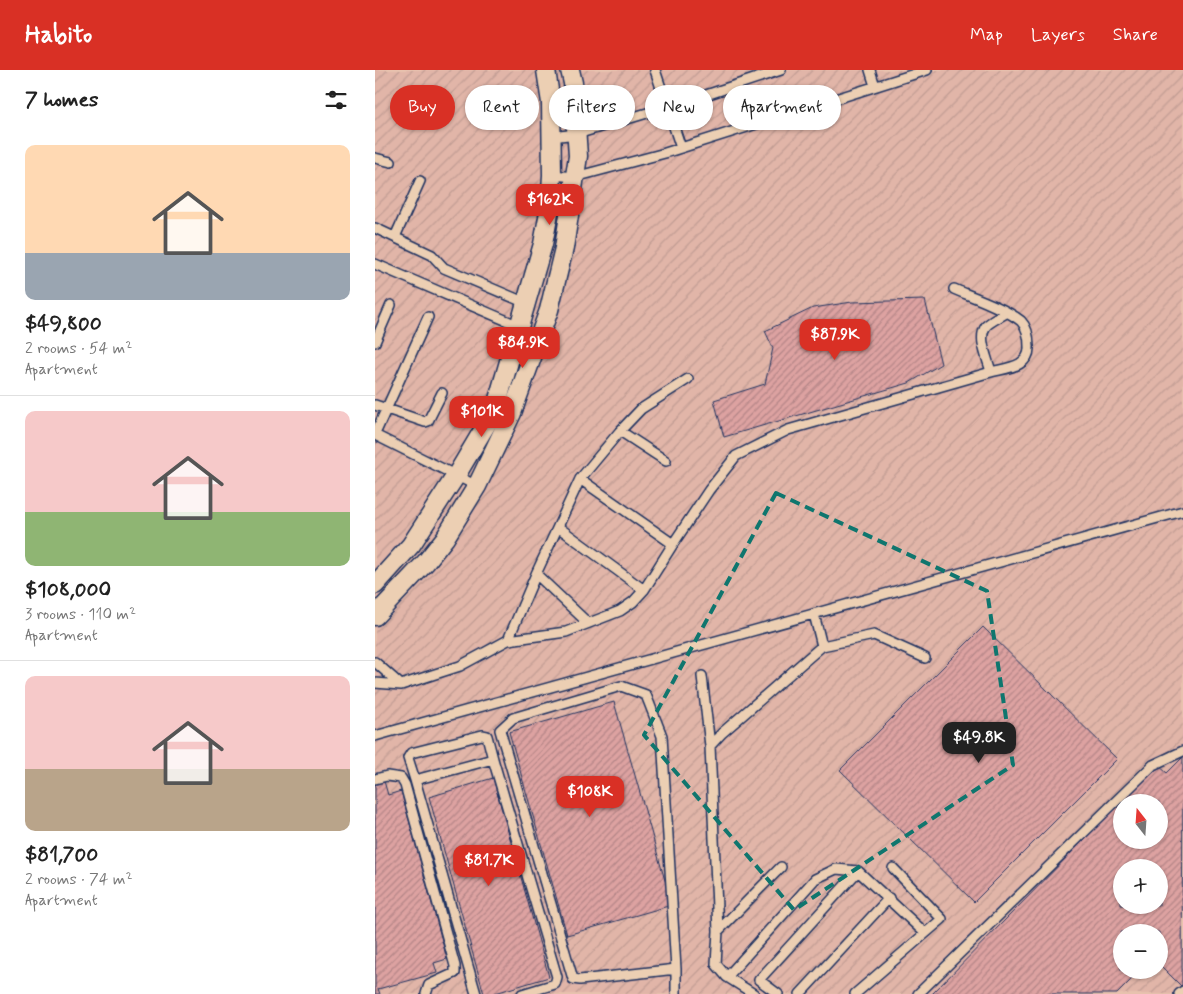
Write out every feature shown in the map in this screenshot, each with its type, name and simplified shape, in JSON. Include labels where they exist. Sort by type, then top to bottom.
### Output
[{"type":"street","points":[[375,585],[411,545],[457,474],[495,410],[543,244],[550,207],[552,175],[551,103],[546,70]]},
{"type":"street","points":[[375,616],[426,562],[445,538],[477,486],[512,413],[549,310],[564,248],[578,156],[573,83],[570,70]]},
{"type":"lane","points":[[655,70],[660,85]]},
{"type":"lane","points":[[713,93],[781,70]]},
{"type":"lane","points":[[870,70],[875,86]]},
{"type":"lane","points":[[552,175],[575,177],[681,148],[927,70]]},
{"type":"lane","points":[[551,137],[577,134],[645,114]]},
{"type":"lane","points":[[675,130],[681,148]]},
{"type":"lane","points":[[375,158],[391,162]]},
{"type":"lane","points":[[395,237],[420,182]]},
{"type":"lane","points":[[375,228],[432,255],[444,268],[526,303]]},
{"type":"lane","points":[[375,264],[519,326]]},
{"type":"lane","points":[[375,683],[401,685],[459,666],[508,640],[566,632],[620,611],[633,602],[644,590],[709,490],[737,456],[788,430],[991,372],[1019,366],[1026,358],[1029,349],[1028,334],[1022,322],[954,289]]},
{"type":"lane","points":[[375,342],[391,305]]},
{"type":"lane","points":[[991,372],[983,343],[983,332],[987,325],[1006,313]]},
{"type":"lane","points":[[428,317],[375,435],[457,474],[477,486]]},
{"type":"lane","points":[[508,640],[580,479],[641,409],[688,379]]},
{"type":"lane","points":[[375,405],[425,422],[429,421],[442,393]]},
{"type":"lane","points":[[620,431],[666,461]]},
{"type":"lane","points":[[580,479],[673,544]]},
{"type":"lane","points":[[375,736],[1183,511]]},
{"type":"lane","points":[[558,527],[644,590]]},
{"type":"lane","points":[[536,574],[588,623]]},
{"type":"lane","points":[[814,614],[822,646]]},
{"type":"lane","points":[[710,746],[722,733],[822,646],[874,635],[925,658]]},
{"type":"lane","points":[[375,662],[401,685]]},
{"type":"lane","points":[[702,676],[710,746],[718,931],[716,964],[727,977],[754,994]]},
{"type":"lane","points":[[676,969],[580,980],[573,979],[500,730],[513,718],[621,686],[646,695],[663,736],[676,969],[676,994]]},
{"type":"lane","points":[[476,994],[408,758],[411,753],[482,735],[487,736],[557,977],[555,984],[522,994]]},
{"type":"lane","points":[[918,994],[1153,765],[1183,752]]},
{"type":"lane","points":[[415,780],[493,759]]},
{"type":"lane","points":[[375,779],[387,776],[401,778],[405,785],[455,966],[455,973],[429,985],[426,994]]},
{"type":"lane","points":[[718,931],[781,868]]},
{"type":"lane","points":[[855,994],[942,919],[893,868]]},
{"type":"lane","points":[[727,977],[815,879],[835,869],[858,871],[925,933]]},
{"type":"lane","points":[[778,994],[759,980],[858,871]]},
{"type":"lane","points":[[801,994],[889,898]]},
{"type":"lane","points":[[1179,994],[1183,991]]},
{"type":"highlighted area","points":[[776,493],[987,591],[1013,765],[794,910],[644,735]]},
{"type":"shaded area","points":[[375,70],[1183,70],[1183,994],[375,994]]},
{"type":"building","points":[[925,300],[941,364],[909,383],[724,437],[714,400],[765,384],[773,348],[765,331],[813,308],[852,302]]},
{"type":"building","points":[[983,627],[1117,759],[974,902],[840,770]]},
{"type":"building","points":[[614,702],[672,905],[567,935],[509,732]]},
{"type":"building","points":[[1183,757],[1182,987],[1168,973],[1168,924],[1113,924],[1113,979],[1132,979],[1117,994],[932,994],[1113,810],[1113,849],[1168,849],[1168,794],[1129,794],[1158,765],[1167,773]]},
{"type":"building","points":[[493,778],[549,977],[492,994],[484,994],[429,797]]},
{"type":"building","points":[[384,781],[388,795],[401,791],[447,959],[434,963],[437,973],[378,989],[380,994],[375,994],[375,784]]}]
